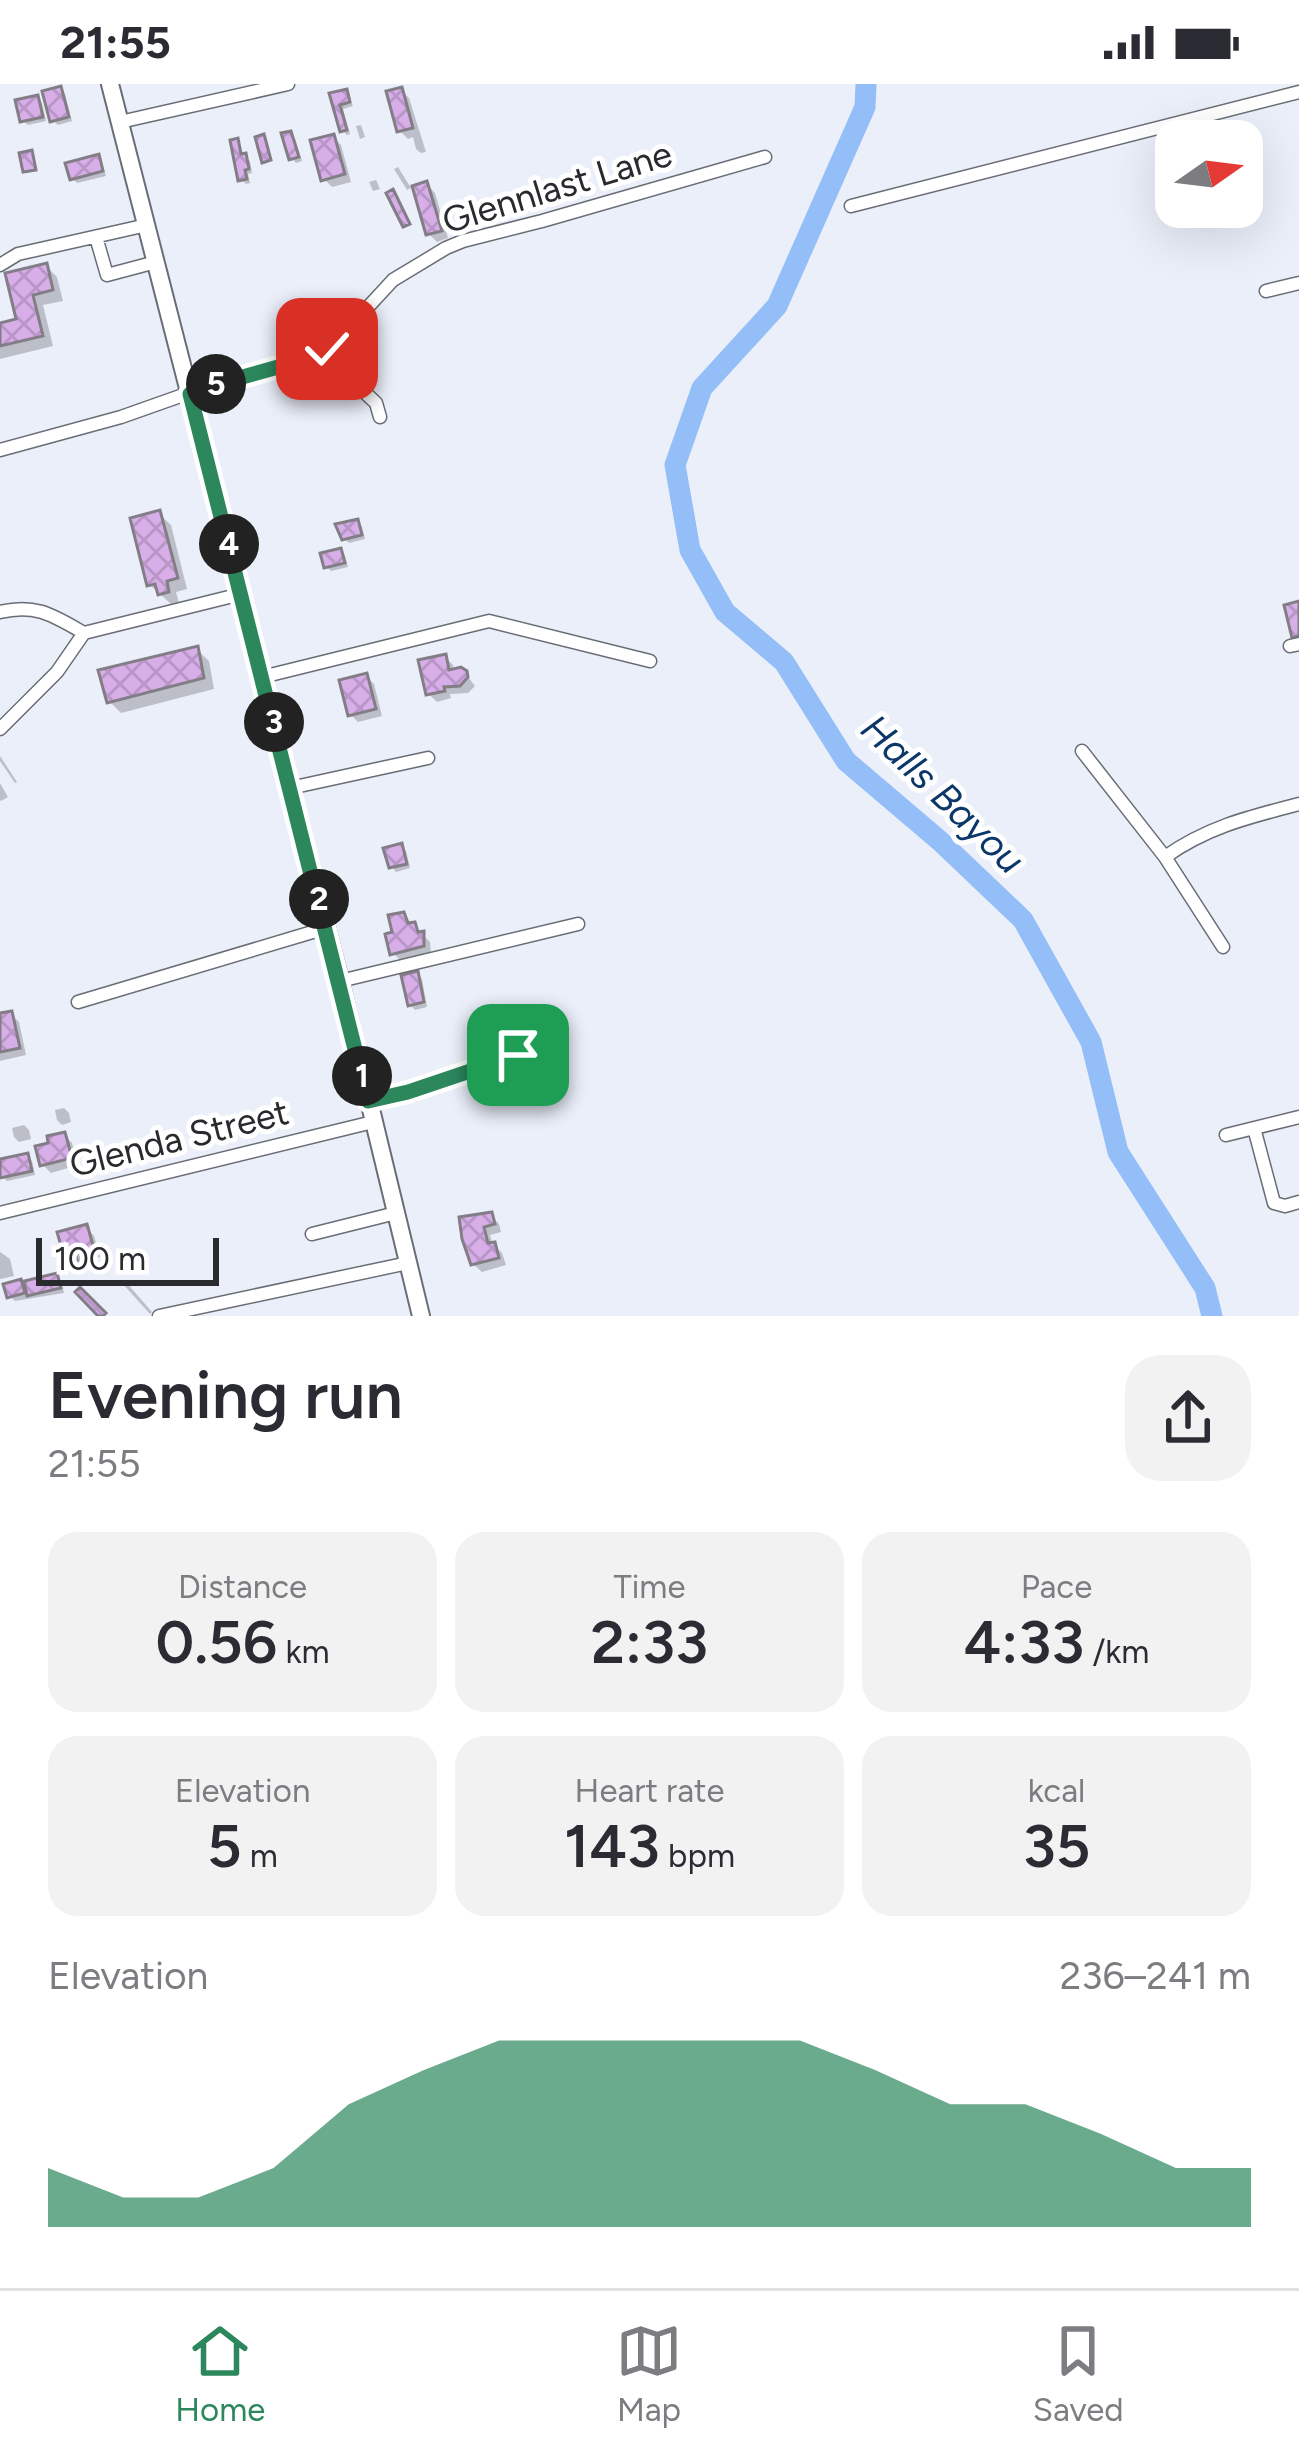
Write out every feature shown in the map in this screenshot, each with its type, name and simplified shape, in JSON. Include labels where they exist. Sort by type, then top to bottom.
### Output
[{"type":"main road","points":[[110,84],[422,1316]]},
{"type":"street","points":[[121,122],[288,84]]},
{"type":"street","points":[[851,206],[1299,92]]},
{"type":"street","name":"Glennlast Lane","points":[[0,451],[314,357],[393,280],[446,248],[765,157]]},
{"type":"street","points":[[0,265],[18,254],[147,225]]},
{"type":"street","points":[[96,237],[107,274],[156,262]]},
{"type":"street","points":[[1266,291],[1299,283]]},
{"type":"street","points":[[327,349],[376,404],[380,417]]},
{"type":"street","points":[[0,729],[57,672],[84,633],[241,594]]},
{"type":"street","points":[[0,612],[20,607],[51,614],[84,633]]},
{"type":"street","points":[[262,677],[489,620],[650,661]]},
{"type":"street","points":[[1082,752],[1165,857],[1223,947]]},
{"type":"street","points":[[290,788],[428,758]]},
{"type":"street","points":[[1165,857],[1207,831],[1299,804]]},
{"type":"street","points":[[340,981],[578,924]]},
{"type":"street","points":[[78,1001],[326,928]]},
{"type":"street","points":[[368,1101],[490,1066],[518,1055],[540,1037]]},
{"type":"street","points":[[1226,1135],[1299,1117]]},
{"type":"street","name":"Glenda Street","points":[[0,1213],[373,1122]]},
{"type":"street","points":[[1254,1128],[1274,1203],[1299,1202]]},
{"type":"street","points":[[312,1234],[396,1214]]},
{"type":"street","points":[[159,1316],[408,1263]]},
{"type":"building","points":[[61,86],[69,117],[50,122],[42,91]]},
{"type":"building","points":[[402,87],[413,128],[397,132],[386,91]]},
{"type":"building","points":[[347,89],[350,102],[340,105],[347,130],[340,132],[329,93]]},
{"type":"building","points":[[38,95],[43,117],[20,122],[15,100]]},
{"type":"building","points":[[291,131],[299,157],[289,160],[281,133]]},
{"type":"building","points":[[264,134],[271,160],[262,163],[255,137]]},
{"type":"building","points":[[334,134],[345,174],[321,181],[310,140]]},
{"type":"building","points":[[238,138],[249,169],[245,170],[247,179],[238,181],[230,140]]},
{"type":"building","points":[[32,150],[36,170],[23,172],[19,153]]},
{"type":"building","points":[[99,154],[103,171],[70,180],[65,163]]},
{"type":"building","points":[[427,181],[442,231],[426,235],[412,186]]},
{"type":"building","points":[[393,189],[410,224],[403,227],[386,193]]},
{"type":"building","points":[[47,263],[53,290],[33,295],[43,336],[0,346],[0,323],[16,319],[5,273]]},
{"type":"building","points":[[160,510],[178,578],[167,581],[169,592],[158,595],[155,584],[147,586],[130,518]]},
{"type":"building","points":[[358,519],[362,535],[342,540],[335,524]]},
{"type":"building","points":[[341,548],[345,563],[324,568],[320,553]]},
{"type":"building","points":[[1299,601],[1299,636],[1292,638],[1284,605]]},
{"type":"building","points":[[198,646],[204,678],[107,703],[98,670]]},
{"type":"building","points":[[446,654],[449,670],[461,667],[468,677],[460,686],[426,695],[418,660]]},
{"type":"building","points":[[367,673],[376,709],[348,716],[339,680]]},
{"type":"building","points":[[402,843],[407,864],[389,868],[383,848]]},
{"type":"building","points":[[404,912],[408,923],[415,922],[418,932],[424,931],[424,946],[390,955],[385,934],[392,932],[388,915]]},
{"type":"building","points":[[418,971],[424,1002],[408,1006],[401,975]]},
{"type":"building","points":[[12,1011],[20,1048],[0,1052],[0,1013]]},
{"type":"building","points":[[65,1132],[72,1158],[40,1166],[35,1146],[48,1143],[47,1136]]},
{"type":"building","points":[[28,1153],[32,1171],[0,1178],[0,1159]]},
{"type":"building","points":[[492,1212],[495,1224],[484,1227],[499,1258],[471,1265],[459,1217]]},
{"type":"building","points":[[87,1224],[94,1249],[75,1254],[77,1260],[66,1263],[57,1232]]},
{"type":"building","points":[[57,1273],[61,1288],[27,1296],[24,1281]]},
{"type":"building","points":[[21,1279],[25,1293],[7,1298],[3,1284]]},
{"type":"building","points":[[80,1287],[106,1313],[103,1316],[75,1292]]},
{"type":"waterway","name":"Halls Bayou","points":[[866,84],[865,107],[777,306],[702,388],[675,465],[690,550],[725,612],[784,662],[846,761],[1023,920],[1091,1042],[1118,1152],[1205,1288],[1212,1316]]},
{"type":"route","points":[[327,349],[190,394],[368,1101],[518,1055]]}]
